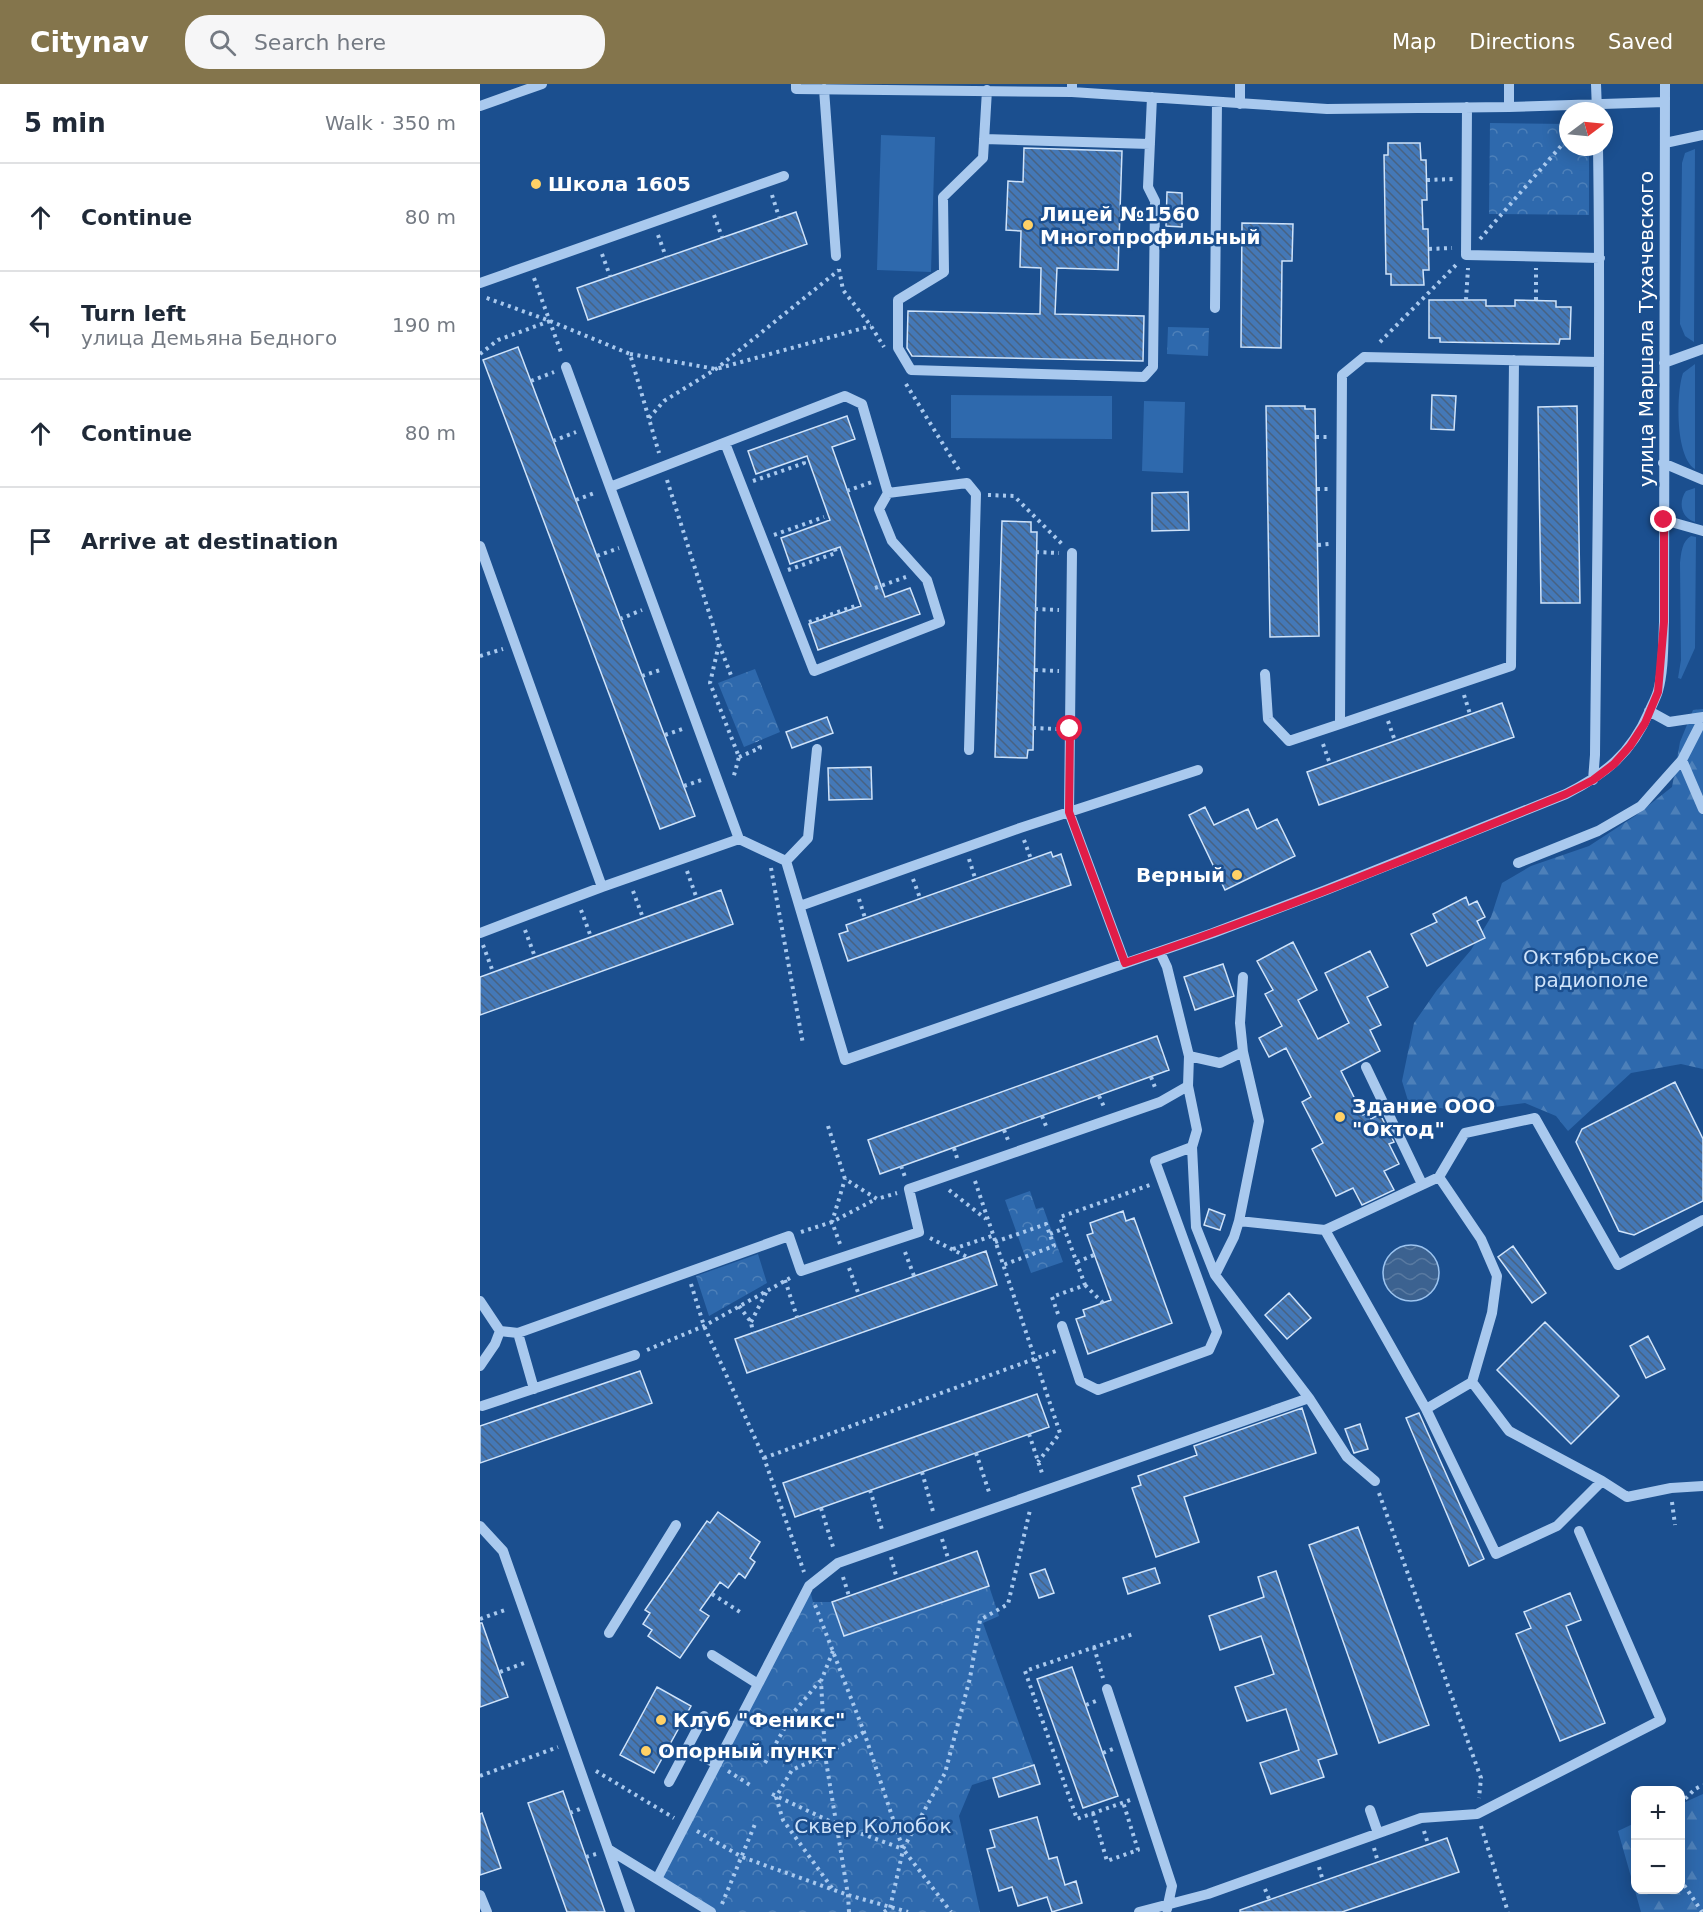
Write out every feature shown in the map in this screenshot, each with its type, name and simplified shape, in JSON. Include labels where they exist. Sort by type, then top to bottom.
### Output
[{"type":"street","points":[[480,106],[542,84]]},
{"type":"street","points":[[796,84],[796,89],[1072,88],[1152,98],[1328,109],[1559,107]]},
{"type":"street","points":[[1240,84],[1240,104]]},
{"type":"street","points":[[1509,84],[1509,107]]},
{"type":"street","points":[[1596,84],[1597,102]]},
{"type":"street","name":"улица Маршала Тухачевского","points":[[800,906],[845,1060],[1160,952],[1326,890],[1566,794],[1593,780],[1614,764],[1630,746],[1658,692],[1662,659],[1665,84]]},
{"type":"street","points":[[824,89],[836,256]]},
{"type":"street","points":[[987,90],[983,158],[943,197],[944,272],[898,300],[898,348],[911,370],[1144,377],[1153,367],[1155,201],[1148,187],[1152,98]]},
{"type":"street","points":[[1215,308],[1217,102]]},
{"type":"street","points":[[1613,106],[1665,102]]},
{"type":"street","points":[[1467,107],[1467,251],[1536,257],[1600,258]]},
{"type":"street","points":[[1665,143],[1703,135]]},
{"type":"street","points":[[984,139],[1150,144]]},
{"type":"street","points":[[1593,780],[1600,258],[1598,156]]},
{"type":"street","points":[[480,283],[784,176]]},
{"type":"street","points":[[1664,363],[1703,349]]},
{"type":"street","points":[[1340,724],[1342,375],[1365,357],[1599,362]]},
{"type":"street","points":[[1265,674],[1268,719],[1288,741],[1511,666],[1514,360]]},
{"type":"street","points":[[566,367],[739,839]]},
{"type":"street","points":[[610,487],[845,396],[862,404],[888,493],[879,509],[892,541],[927,580],[940,622],[814,671],[725,443]]},
{"type":"street","points":[[1664,463],[1703,480]]},
{"type":"street","points":[[888,493],[967,483],[976,494],[969,750]]},
{"type":"street","points":[[1664,520],[1703,531]]},
{"type":"street","points":[[480,546],[484,567],[516,645],[602,886]]},
{"type":"street","points":[[1072,553],[1069,812],[1125,963]]},
{"type":"street","points":[[1649,711],[1669,722],[1703,718]]},
{"type":"street","points":[[1518,863],[1598,831],[1641,806],[1682,760],[1703,718]]},
{"type":"street","points":[[786,861],[808,838],[817,749]]},
{"type":"street","points":[[1682,760],[1703,809]]},
{"type":"street","points":[[480,934],[602,886],[739,839],[786,861],[800,906],[1069,812],[1198,770]]},
{"type":"street","points":[[1160,952],[1167,967],[1189,1056],[1188,1086],[1197,1130],[1192,1147],[1196,1227],[1215,1275],[1309,1398],[1347,1457],[1375,1481]]},
{"type":"street","points":[[1215,1275],[1234,1237],[1239,1221],[1259,1121],[1243,1052],[1240,1023],[1243,977]]},
{"type":"street","points":[[1189,1056],[1220,1063],[1243,1052]]},
{"type":"street","points":[[1366,1067],[1422,1184]]},
{"type":"street","points":[[480,1301],[500,1331],[518,1333],[789,1236],[801,1271],[919,1232],[909,1189],[1160,1102],[1188,1086]]},
{"type":"street","points":[[1239,1221],[1325,1230],[1439,1177],[1465,1133],[1535,1118],[1618,1265],[1703,1220]]},
{"type":"street","points":[[1062,1326],[1080,1381],[1098,1390],[1209,1350],[1217,1332],[1155,1161],[1192,1147]]},
{"type":"street","points":[[1426,1409],[1472,1382],[1492,1313],[1497,1276],[1481,1239],[1439,1177]]},
{"type":"street","points":[[1325,1230],[1426,1409],[1496,1554],[1557,1526],[1602,1480]]},
{"type":"street","points":[[480,1366],[495,1344],[500,1331]]},
{"type":"street","points":[[518,1333],[534,1389]]},
{"type":"street","points":[[482,1406],[635,1355]]},
{"type":"street","points":[[1472,1382],[1509,1431],[1602,1480],[1627,1497],[1671,1488],[1703,1486]]},
{"type":"street","points":[[657,1880],[809,1586],[838,1563],[1309,1398]]},
{"type":"street","points":[[480,1526],[503,1551],[630,1912]]},
{"type":"street","points":[[609,1633],[676,1526]]},
{"type":"street","points":[[1139,1912],[1167,1909],[1421,1818],[1477,1814],[1661,1720],[1579,1531]]},
{"type":"street","points":[[712,1655],[758,1684]]},
{"type":"street","points":[[1107,1689],[1172,1886],[1167,1909]]},
{"type":"street","points":[[669,1782],[704,1716]]},
{"type":"street","points":[[687,1748],[717,1764]]},
{"type":"street","points":[[1370,1810],[1377,1833]]},
{"type":"street","points":[[608,1849],[711,1912]]},
{"type":"street","points":[[480,1895],[487,1912]]},
{"type":"path","points":[[1427,180],[1467,179]]},
{"type":"path","points":[[767,182],[779,217]]},
{"type":"path","points":[[710,202],[722,237]]},
{"type":"path","points":[[654,222],[666,257]]},
{"type":"path","points":[[598,242],[610,276]]},
{"type":"path","points":[[1429,249],[1467,251],[1466,300]]},
{"type":"path","points":[[1536,257],[1536,300]]},
{"type":"path","points":[[530,266],[566,367],[531,381]]},
{"type":"path","points":[[649,419],[664,401],[716,369],[839,269]]},
{"type":"path","points":[[480,296],[550,321],[630,354],[716,369],[871,326]]},
{"type":"path","points":[[480,354],[498,340],[550,321]]},
{"type":"path","points":[[630,354],[663,467],[732,678]]},
{"type":"path","points":[[553,441],[588,428]]},
{"type":"path","points":[[741,485],[804,463],[802,458]]},
{"type":"path","points":[[847,491],[884,478]]},
{"type":"path","points":[[576,500],[610,487]]},
{"type":"path","points":[[976,494],[1014,496],[1072,553]]},
{"type":"path","points":[[762,539],[824,517]]},
{"type":"path","points":[[597,556],[631,543]]},
{"type":"path","points":[[776,574],[836,553],[835,549]]},
{"type":"path","points":[[1036,552],[1072,553]]},
{"type":"path","points":[[875,588],[920,572]]},
{"type":"path","points":[[797,627],[858,605]]},
{"type":"path","points":[[620,619],[654,606]]},
{"type":"path","points":[[1035,609],[1071,611]]},
{"type":"path","points":[[719,644],[710,683],[739,757],[726,803]]},
{"type":"path","points":[[480,657],[516,645]]},
{"type":"path","points":[[642,676],[675,664]]},
{"type":"path","points":[[1035,670],[1070,672]]},
{"type":"path","points":[[664,735],[697,723]]},
{"type":"path","points":[[1033,728],[1070,729]]},
{"type":"path","points":[[1318,731],[1330,764]]},
{"type":"path","points":[[739,757],[760,748],[757,741]]},
{"type":"path","points":[[768,852],[803,1044]]},
{"type":"path","points":[[683,858],[697,899]]},
{"type":"path","points":[[628,878],[643,918]]},
{"type":"path","points":[[576,897],[591,937]]},
{"type":"path","points":[[521,918],[535,957]]},
{"type":"path","points":[[480,934],[493,972]]},
{"type":"path","points":[[828,1126],[845,1179],[832,1222],[859,1295]]},
{"type":"path","points":[[971,1168],[994,1242],[1060,1432],[1038,1462]]},
{"type":"path","points":[[845,1179],[877,1199]]},
{"type":"path","points":[[936,1180],[987,1219]]},
{"type":"path","points":[[1103,1303],[1085,1285],[1060,1217],[1162,1180]]},
{"type":"path","points":[[789,1236],[832,1222],[877,1199],[909,1189]]},
{"type":"path","points":[[994,1242],[1046,1224],[1050,1234],[1054,1246],[1003,1265]]},
{"type":"path","points":[[1050,1234],[1065,1228]]},
{"type":"path","points":[[919,1232],[967,1257]]},
{"type":"path","points":[[952,1250],[992,1236]]},
{"type":"path","points":[[900,1238],[914,1276]]},
{"type":"path","points":[[1077,1262],[1094,1255]]},
{"type":"path","points":[[687,1271],[704,1326],[764,1458],[809,1586]]},
{"type":"path","points":[[635,1355],[704,1326],[801,1271]]},
{"type":"path","points":[[785,1280],[797,1317]]},
{"type":"path","points":[[1062,1326],[1052,1298],[1085,1285]]},
{"type":"path","points":[[751,1322],[768,1289]]},
{"type":"path","points":[[739,1306],[751,1322],[753,1333]]},
{"type":"path","points":[[764,1458],[1068,1346]]},
{"type":"path","points":[[1029,1434],[1047,1490]]},
{"type":"path","points":[[976,1453],[994,1509]]},
{"type":"path","points":[[1375,1481],[1481,1779],[1477,1814],[1508,1912]]},
{"type":"path","points":[[1671,1488],[1675,1525]]},
{"type":"path","points":[[884,1912],[890,1908],[903,1850],[945,1773],[970,1678],[980,1620],[1008,1604],[1034,1495]]},
{"type":"path","points":[[711,1594],[740,1612]]},
{"type":"path","points":[[813,1602],[864,1732],[903,1850],[951,1912]]},
{"type":"path","points":[[480,1619],[521,1604]]},
{"type":"path","points":[[1133,1634],[1025,1671],[1077,1819],[1142,1795]]},
{"type":"path","points":[[1094,1647],[1107,1689]]},
{"type":"path","points":[[765,1763],[793,1713],[821,1681],[833,1651]]},
{"type":"path","points":[[500,1672],[540,1657]]},
{"type":"path","points":[[821,1681],[825,1755],[849,1895],[849,1912]]},
{"type":"path","points":[[774,1795],[792,1770],[825,1755],[864,1732]]},
{"type":"path","points":[[480,1776],[570,1742]]},
{"type":"path","points":[[576,1759],[742,1857],[849,1895],[908,1912]]},
{"type":"path","points":[[717,1764],[750,1785]]},
{"type":"path","points":[[1685,1799],[1703,1785]]},
{"type":"path","points":[[774,1795],[838,1825],[903,1850]]},
{"type":"path","points":[[774,1795],[783,1820],[833,1889]]},
{"type":"path","points":[[1093,1813],[1107,1861],[1138,1851],[1123,1802]]},
{"type":"path","points":[[721,1905],[755,1824]]},
{"type":"path","points":[[1685,1886],[1702,1912]]},
{"type":"green space","points":[[1490,123],[1559,124],[1559,156],[1589,156],[1589,215],[1489,214]]},
{"type":"green space","points":[[881,135],[935,137],[931,272],[877,270]]},
{"type":"green space","points":[[1695,149],[1694,342],[1685,336],[1680,324],[1682,163],[1685,153]]},
{"type":"green space","points":[[1168,327],[1209,328],[1208,356],[1167,354]]},
{"type":"green space","points":[[1695,364],[1695,469],[1688,462],[1684,452],[1678,409],[1683,373]]},
{"type":"green space","points":[[951,395],[1112,396],[1112,439],[951,438]]},
{"type":"green space","points":[[1144,401],[1185,402],[1183,473],[1142,471]]},
{"type":"green space","points":[[1695,488],[1695,522],[1684,513],[1682,500],[1686,491]]},
{"type":"green space","points":[[1691,536],[1696,537],[1695,648],[1681,679],[1678,678],[1681,660],[1680,563],[1684,544]]},
{"type":"green space","points":[[755,669],[780,732],[744,747],[718,683]]},
{"type":"green space","name":"Октябрьское радиополе","points":[[1703,709],[1703,1069],[1681,1064],[1631,1073],[1568,1131],[1556,1116],[1525,1103],[1464,1111],[1409,1104],[1402,1081],[1414,1023],[1437,990],[1471,950],[1491,917],[1502,883],[1531,866],[1589,846],[1635,816],[1672,787],[1680,742],[1693,710]]},
{"type":"green space","points":[[1030,1191],[1036,1209],[1043,1207],[1063,1262],[1031,1273],[1005,1200]]},
{"type":"green space","points":[[758,1254],[767,1283],[709,1316],[696,1276]]},
{"type":"green space","name":"Сквер Колобок","points":[[809,1586],[813,1602],[832,1602],[844,1636],[989,1586],[999,1616],[983,1623],[1034,1765],[972,1785],[959,1816],[980,1912],[711,1912],[657,1880]]},
{"type":"green space","points":[[1703,1794],[1703,1912],[1641,1912],[1636,1894],[1685,1894],[1685,1802]]},
{"type":"green space","points":[[1631,1825],[1631,1877],[1618,1831]]},
{"type":"water","points":[[1405,1245],[1417,1245],[1431,1253],[1439,1267],[1437,1284],[1431,1293],[1417,1301],[1405,1301],[1388,1289],[1383,1279],[1383,1267],[1395,1250]]},
{"type":"building","points":[[1388,143],[1420,143],[1421,160],[1426,160],[1427,200],[1422,200],[1423,229],[1428,229],[1429,270],[1423,270],[1424,285],[1391,285],[1391,274],[1386,274],[1384,155],[1388,155]]},
{"type":"building","points":[[1024,148],[1122,151],[1118,270],[1057,268],[1055,314],[1144,316],[1143,361],[912,356],[907,348],[908,311],[1040,314],[1041,268],[1020,267],[1021,231],[1006,230],[1008,181],[1023,182]]},
{"type":"building","points":[[1167,192],[1182,193],[1182,227],[1166,226]]},
{"type":"building","points":[[796,212],[807,244],[588,320],[577,288]]},
{"type":"building","points":[[1242,223],[1293,224],[1292,261],[1282,261],[1281,348],[1241,347]]},
{"type":"building","points":[[1429,300],[1486,300],[1486,306],[1515,306],[1515,300],[1556,301],[1556,307],[1571,307],[1570,339],[1560,339],[1559,344],[1440,342],[1440,338],[1429,338]]},
{"type":"building","points":[[518,347],[695,816],[660,829],[483,360]]},
{"type":"building","points":[[1432,395],[1456,396],[1454,430],[1431,429]]},
{"type":"building","points":[[1266,406],[1305,406],[1305,409],[1315,409],[1319,636],[1270,637]]},
{"type":"building","points":[[1577,406],[1580,603],[1541,603],[1538,407]]},
{"type":"building","points":[[847,416],[855,439],[832,447],[885,597],[910,588],[920,614],[818,650],[809,624],[861,606],[840,547],[790,564],[781,538],[830,520],[807,456],[756,474],[748,451]]},
{"type":"building","points":[[1188,492],[1189,530],[1152,531],[1152,493]]},
{"type":"building","points":[[1002,521],[1031,522],[1031,532],[1037,532],[1033,750],[1028,750],[1027,758],[995,757]]},
{"type":"building","points":[[1502,703],[1514,737],[1319,805],[1307,772]]},
{"type":"building","points":[[827,717],[833,733],[792,748],[786,732]]},
{"type":"building","points":[[871,767],[872,799],[829,800],[828,768]]},
{"type":"building","points":[[1205,807],[1214,825],[1248,809],[1257,829],[1277,819],[1295,856],[1225,890],[1189,815]]},
{"type":"building","points":[[1051,852],[1053,857],[1061,854],[1071,885],[848,961],[839,934],[848,931],[846,925]]},
{"type":"building","points":[[721,890],[733,924],[480,1015],[480,977]]},
{"type":"building","points":[[1466,897],[1469,905],[1477,901],[1485,917],[1477,921],[1485,938],[1427,966],[1411,934],[1437,922],[1433,914]]},
{"type":"building","points":[[1293,942],[1317,990],[1298,1000],[1318,1039],[1349,1023],[1325,973],[1370,951],[1388,987],[1367,997],[1381,1025],[1370,1030],[1380,1051],[1341,1071],[1363,1115],[1368,1112],[1371,1119],[1380,1114],[1394,1142],[1389,1144],[1399,1164],[1384,1171],[1394,1190],[1362,1205],[1353,1188],[1336,1196],[1312,1149],[1323,1143],[1302,1102],[1311,1097],[1286,1048],[1269,1057],[1259,1038],[1282,1026],[1265,994],[1273,990],[1257,961]]},
{"type":"building","points":[[1223,964],[1234,996],[1195,1010],[1184,977]]},
{"type":"building","points":[[1157,1036],[1169,1070],[880,1174],[868,1140]]},
{"type":"building","points":[[1675,1082],[1703,1139],[1703,1201],[1634,1235],[1619,1231],[1576,1142],[1582,1129]]},
{"type":"building","points":[[1209,1209],[1225,1215],[1220,1230],[1204,1225]]},
{"type":"building","points":[[1123,1211],[1126,1221],[1134,1218],[1172,1323],[1088,1354],[1076,1319],[1085,1316],[1083,1310],[1111,1300],[1087,1235],[1093,1233],[1090,1223]]},
{"type":"building","points":[[1513,1246],[1546,1293],[1532,1303],[1498,1257]]},
{"type":"building","points":[[986,1251],[997,1285],[747,1373],[735,1339]]},
{"type":"building","points":[[1289,1293],[1311,1318],[1287,1339],[1265,1315]]},
{"type":"building","points":[[1545,1322],[1619,1396],[1571,1444],[1497,1370]]},
{"type":"building","points":[[1648,1336],[1665,1369],[1646,1378],[1630,1346]]},
{"type":"building","points":[[640,1371],[652,1403],[480,1463],[480,1426]]},
{"type":"building","points":[[1037,1394],[1049,1427],[795,1517],[783,1483]]},
{"type":"building","points":[[1302,1408],[1316,1453],[1184,1497],[1199,1542],[1156,1557],[1132,1488],[1141,1485],[1138,1476],[1197,1455],[1194,1446]]},
{"type":"building","points":[[1419,1413],[1484,1559],[1469,1566],[1406,1418]]},
{"type":"building","points":[[1360,1424],[1368,1449],[1354,1453],[1345,1429]]},
{"type":"building","points":[[718,1512],[760,1542],[750,1558],[755,1562],[745,1578],[739,1573],[728,1588],[720,1582],[700,1610],[709,1616],[680,1658],[648,1636],[652,1630],[643,1624],[650,1613],[645,1610],[707,1521],[710,1523]]},
{"type":"building","points":[[1358,1527],[1429,1725],[1379,1743],[1309,1545]]},
{"type":"building","points":[[977,1551],[989,1586],[844,1636],[832,1602]]},
{"type":"building","points":[[1155,1568],[1160,1583],[1128,1594],[1123,1578]]},
{"type":"building","points":[[1045,1569],[1054,1593],[1039,1598],[1030,1574]]},
{"type":"building","points":[[1276,1571],[1337,1754],[1318,1760],[1324,1777],[1271,1794],[1260,1763],[1299,1750],[1286,1709],[1247,1721],[1235,1687],[1274,1674],[1261,1636],[1220,1650],[1209,1616],[1264,1597],[1258,1577]]},
{"type":"building","points":[[1570,1593],[1581,1620],[1566,1626],[1605,1723],[1560,1741],[1516,1634],[1531,1628],[1524,1612]]},
{"type":"building","points":[[480,1623],[482,1623],[508,1697],[480,1707]]},
{"type":"building","points":[[1072,1667],[1118,1796],[1083,1808],[1037,1679]]},
{"type":"building","name":"Клуб \"Феникс\"","points":[[657,1687],[691,1706],[654,1773],[620,1755]]},
{"type":"building","points":[[1034,1765],[1040,1784],[999,1797],[993,1778]]},
{"type":"building","points":[[563,1791],[605,1912],[567,1912],[528,1803]]},
{"type":"building","points":[[482,1813],[501,1868],[480,1875],[480,1814]]},
{"type":"building","points":[[1037,1817],[1049,1859],[1057,1857],[1065,1885],[1076,1881],[1082,1903],[1052,1912],[1047,1897],[1018,1906],[1012,1887],[999,1891],[987,1849],[995,1847],[990,1830]]},
{"type":"building","points":[[1447,1838],[1459,1872],[1342,1912],[1240,1912],[1240,1910]]},
{"type":"place","name":"Школа 1605","points":[[536,184]]},
{"type":"place","name":"Лицей №1560 Многопрофильный","points":[[1028,225]]},
{"type":"place","name":"Верный","points":[[1237,875]]},
{"type":"place","name":"Здание ООО \"Октод\"","points":[[1340,1117]]},
{"type":"place","name":"Клуб \"Феникс\"","points":[[661,1720]]},
{"type":"place","name":"Опорный пункт","points":[[646,1751]]},
{"type":"route","points":[[1070,729],[1069,812],[1125,963],[1213,933],[1326,890],[1566,794],[1593,780],[1614,764],[1630,746],[1645,723],[1658,692],[1664,622],[1664,520]]}]
